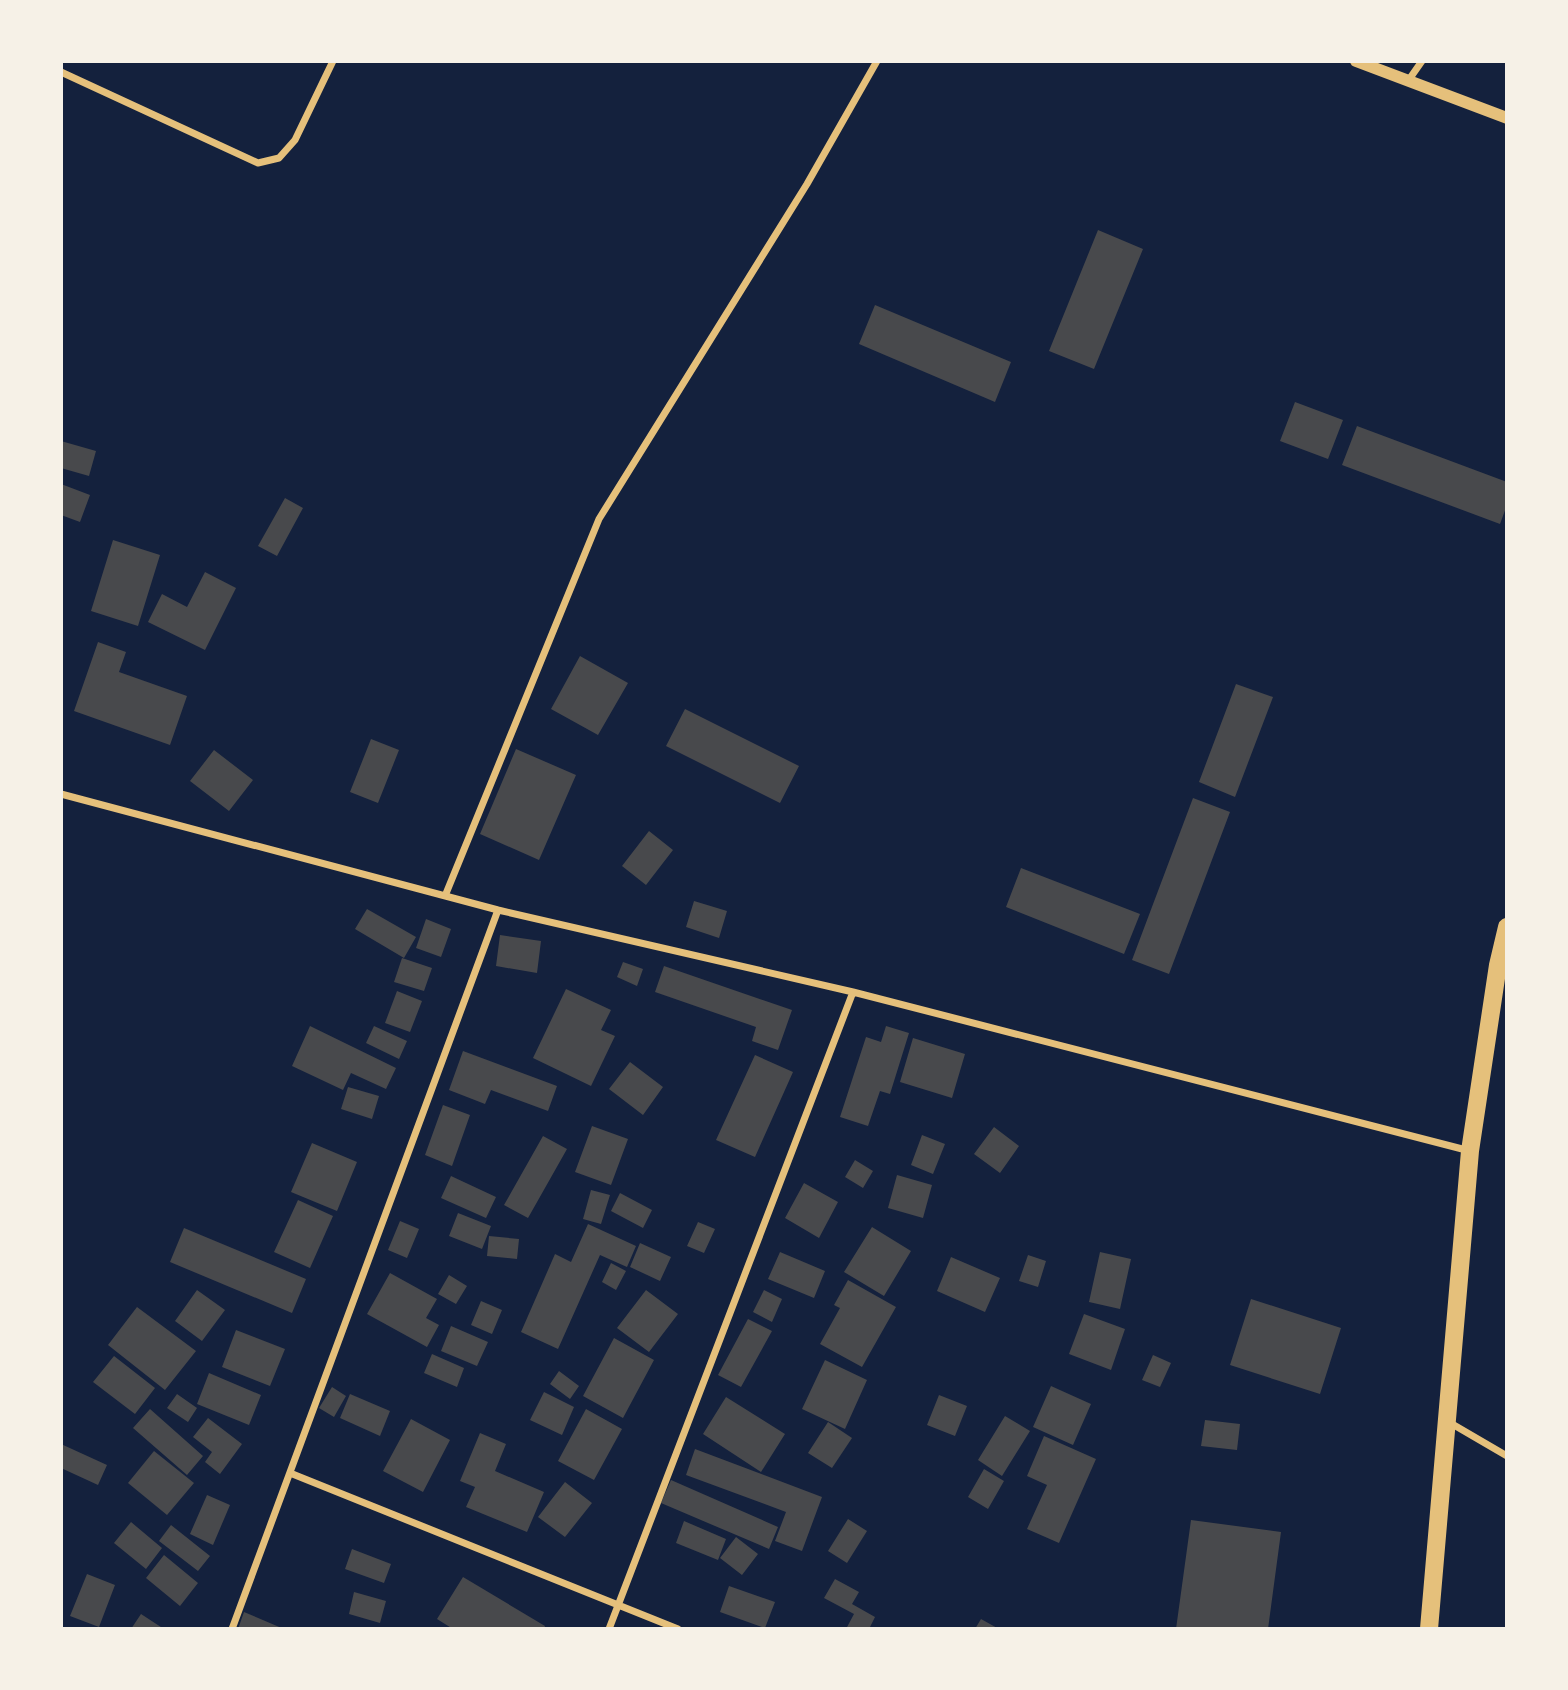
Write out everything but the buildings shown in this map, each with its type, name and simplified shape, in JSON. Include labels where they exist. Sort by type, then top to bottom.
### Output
[{"type":"main road","points":[[1429,1629],[1470,1151],[1498,965],[1507,927]]},
{"type":"street","points":[[61,72],[258,163],[279,158],[295,140],[333,61]]},
{"type":"street","points":[[445,896],[599,519],[807,184],[877,61]]},
{"type":"street","points":[[1356,61],[1507,118]]},
{"type":"street","points":[[1408,82],[1422,61]]},
{"type":"street","points":[[61,794],[498,910],[853,992],[1470,1151]]},
{"type":"street","points":[[232,1629],[498,910]]},
{"type":"street","points":[[610,1629],[853,992]]},
{"type":"street","points":[[1446,1420],[1507,1456]]},
{"type":"street","points":[[289,1473],[678,1629]]}]
